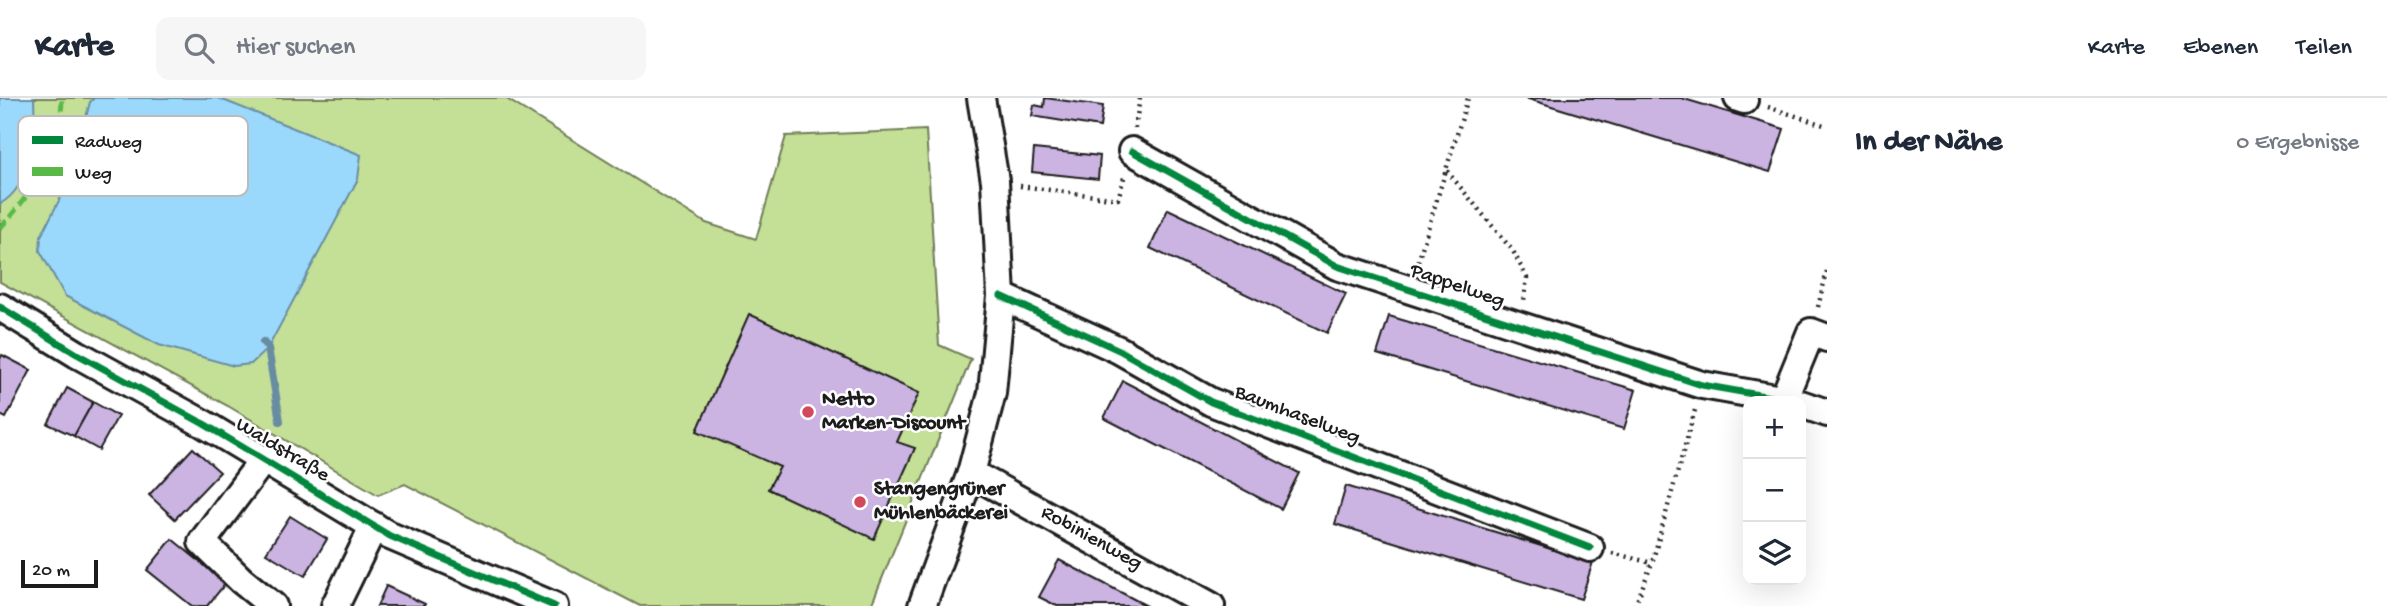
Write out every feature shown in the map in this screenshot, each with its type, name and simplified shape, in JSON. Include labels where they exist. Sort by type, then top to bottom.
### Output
[{"type":"street","points":[[922,606],[971,473],[992,393],[1001,296],[995,181],[981,98]]},
{"type":"street","name":"Pappelweg","points":[[1132,151],[1337,266],[1702,385],[1765,396]]},
{"type":"street","name":"Baumhaselweg","points":[[1001,296],[1119,350],[1210,402],[1590,548]]},
{"type":"street","name":"Waldstraße","points":[[0,307],[77,354],[204,424],[390,536],[554,606]]},
{"type":"street","points":[[1795,396],[1819,335]]},
{"type":"street","name":"Pappelweg","points":[[1806,406],[1827,413]]},
{"type":"street","points":[[263,460],[202,542],[241,580],[273,606]]},
{"type":"street","name":"Robinienweg","points":[[971,473],[1211,606]]},
{"type":"street","points":[[335,606],[374,526]]},
{"type":"path","points":[[1043,190],[1118,199],[1132,151],[1140,98]]},
{"type":"path","points":[[1409,289],[1468,98]]},
{"type":"path","points":[[1741,99],[1827,126]]},
{"type":"path","points":[[1447,170],[1513,251],[1527,278],[1521,328]]},
{"type":"path","points":[[1819,335],[1827,271]]},
{"type":"path","points":[[1635,606],[1652,563],[1702,385]]},
{"type":"path","points":[[1590,548],[1652,563]]},
{"type":"green space","points":[[0,98],[505,98],[706,223],[756,239],[786,136],[926,130],[939,345],[971,359],[871,606],[640,606],[405,484],[378,495],[228,406],[0,282]]},
{"type":"water","points":[[0,98],[34,98],[34,116],[18,116],[18,186],[0,204]]},
{"type":"water","points":[[94,98],[218,98],[361,155],[358,179],[268,348],[251,364],[234,366],[159,345],[65,296],[40,251],[41,236],[61,196],[248,196],[248,116],[86,116],[90,102]]},
{"type":"building","points":[[1045,98],[1103,106],[1100,127],[1032,116],[1034,105],[1044,107]]},
{"type":"building","points":[[1525,98],[1681,98],[1784,129],[1770,172]]},
{"type":"building","points":[[1034,149],[1100,156],[1098,179],[1032,172]]},
{"type":"building","points":[[1168,209],[1346,294],[1327,333],[1150,248]]},
{"type":"building","name":"Netto Marken-Discount","points":[[749,314],[919,393],[897,442],[915,448],[874,539],[768,489],[780,467],[697,431]]},
{"type":"building","points":[[1389,316],[1636,390],[1624,429],[1377,354]]},
{"type":"building","points":[[2,355],[31,370],[6,418],[0,415]]},
{"type":"building","points":[[1123,381],[1299,473],[1281,509],[1104,418]]},
{"type":"building","points":[[67,388],[93,402],[74,436],[48,424]]},
{"type":"building","points":[[93,402],[118,416],[99,450],[74,436]]},
{"type":"building","points":[[193,448],[220,472],[175,519],[149,495]]},
{"type":"building","points":[[1346,486],[1593,562],[1581,599],[1335,524]]},
{"type":"building","points":[[290,516],[327,539],[305,576],[266,553]]},
{"type":"building","points":[[172,539],[226,583],[207,606],[192,606],[147,570]]},
{"type":"building","points":[[1059,560],[1147,606],[1057,606],[1039,597]]},
{"type":"building","points":[[386,586],[425,604],[377,606]]},
{"type":"waterway","points":[[263,342],[268,348],[280,421]]},
{"type":"marked path","points":[[60,116],[62,98]]},
{"type":"marked path","points":[[0,228],[26,196]]},
{"type":"cycle path","points":[[1132,151],[1337,266],[1702,385],[1765,396]]},
{"type":"cycle path","points":[[1001,296],[1119,350],[1211,402],[1590,548]]},
{"type":"cycle path","points":[[0,307],[77,354],[204,424],[390,536],[554,606]]},
{"type":"place","name":"Netto Marken-Discount","points":[[808,412]]},
{"type":"place","name":"Stangengrüner Mühlenbäckerei","points":[[860,502]]}]
